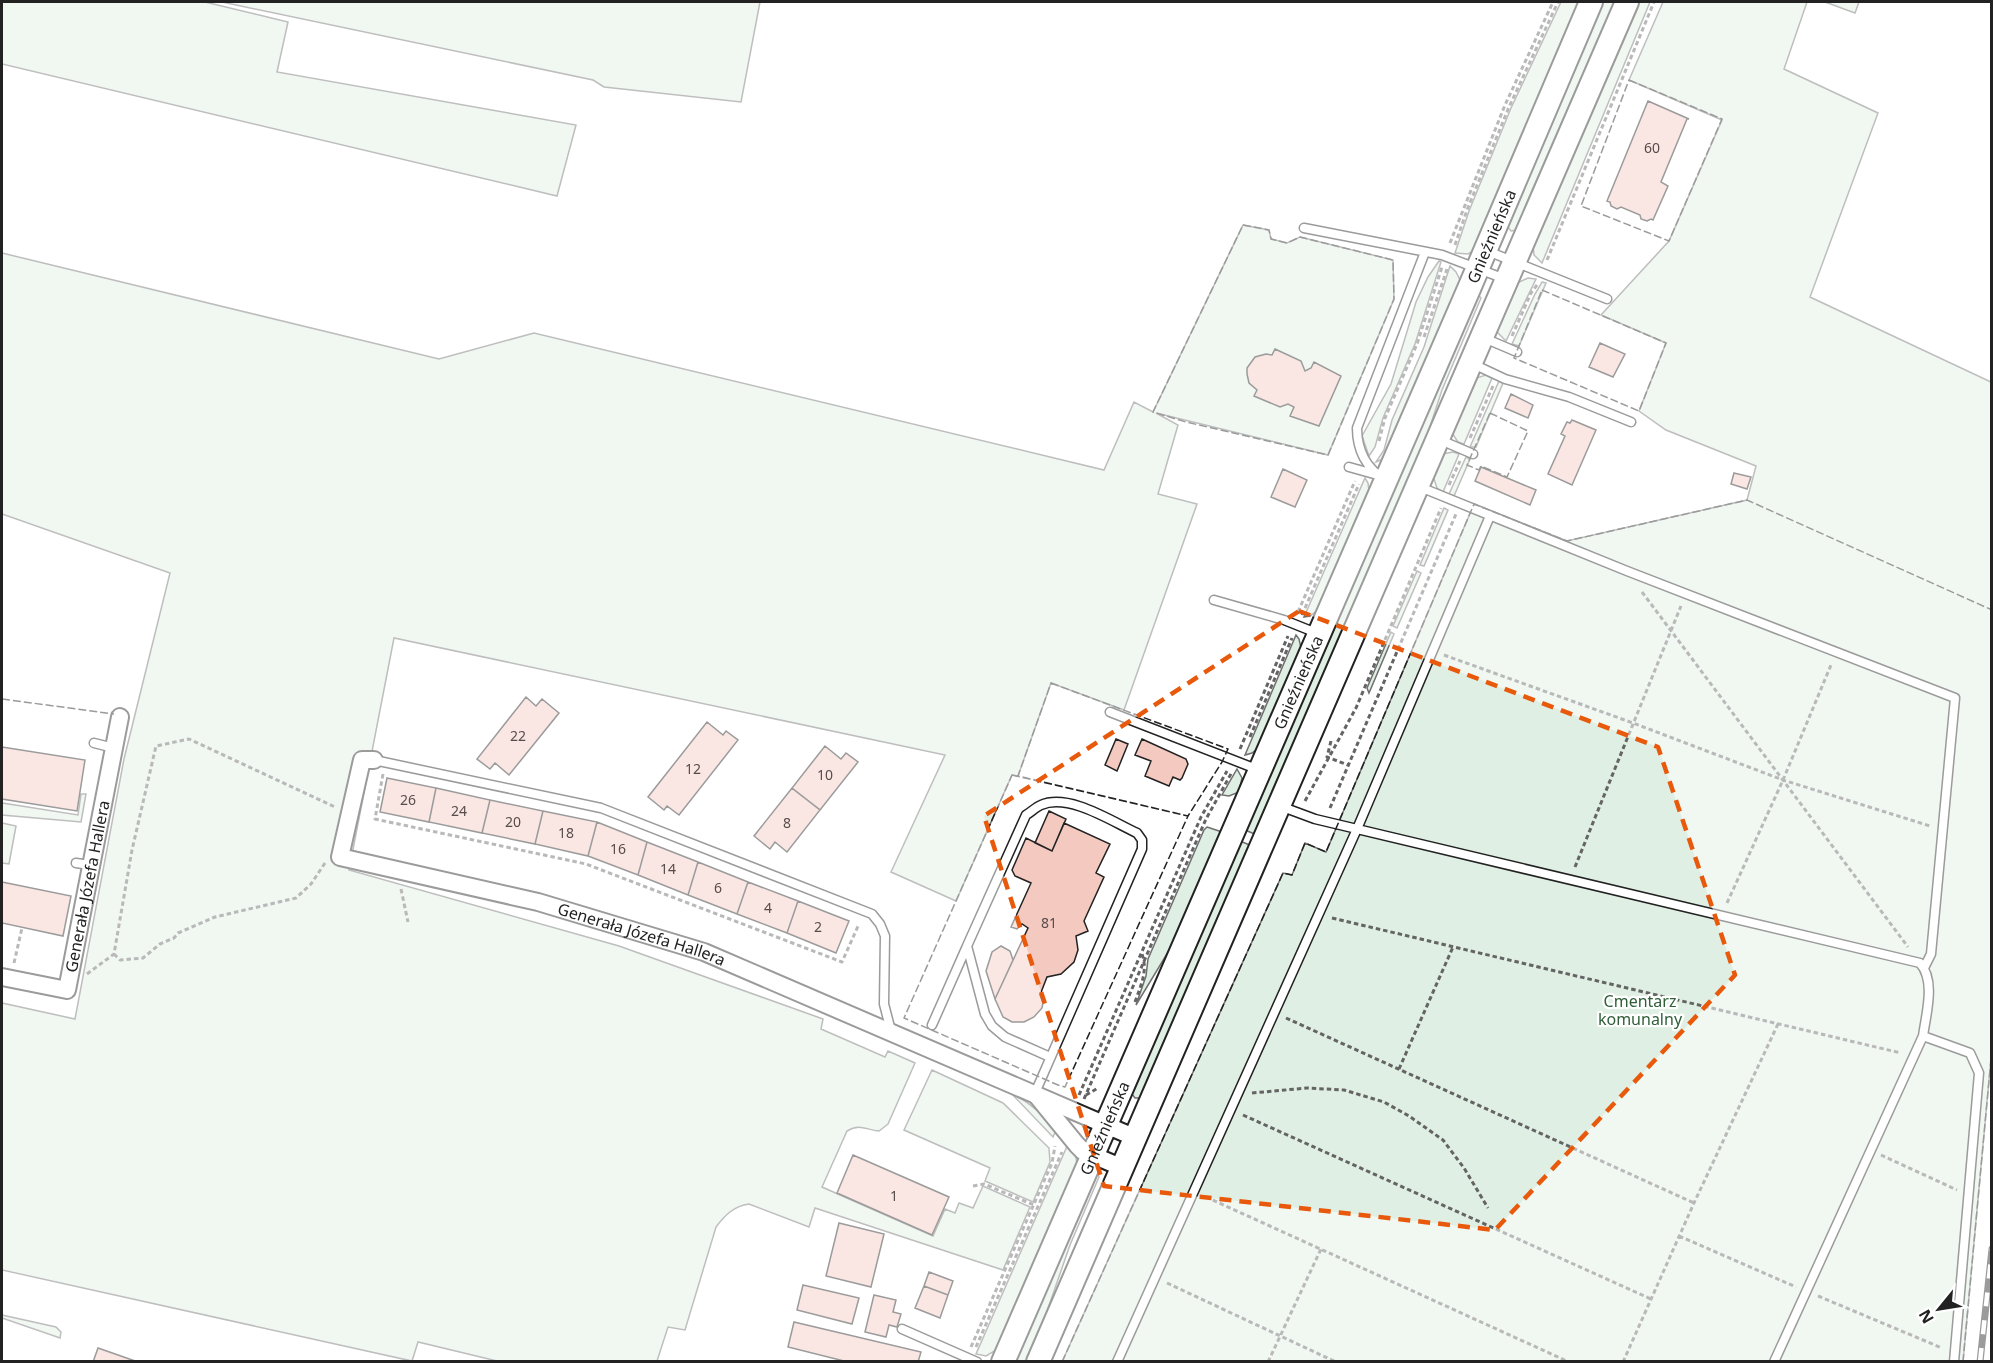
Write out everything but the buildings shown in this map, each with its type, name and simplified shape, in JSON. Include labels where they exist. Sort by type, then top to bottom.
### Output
[{"type":"main road","name":"Gnieźnieńska","points":[[1003,1362],[1319,634],[1371,475],[1481,259],[1591,2]]},
{"type":"main road","name":"Gnieźnieńska","points":[[1038,1362],[1627,2]]},
{"type":"street","name":"Generała Józefa Hallera","points":[[6,978],[66,990],[83,864],[120,717]]},
{"type":"street","points":[[340,857],[362,760],[380,761]]},
{"type":"street","name":"Generała Józefa Hallera","points":[[340,857],[538,902],[704,952],[1035,1093],[1077,1103],[1106,1125],[1136,1138]]},
{"type":"street","name":"Generała Józefa Hallera","points":[[1035,1093],[1063,1139],[1083,1151],[1123,1168]]},
{"type":"lane","points":[[1304,228],[1447,257],[1481,259],[1512,271],[1607,299]]},
{"type":"lane","points":[[1349,467],[1371,475],[1357,436],[1357,428],[1425,252]]},
{"type":"lane","points":[[1481,259],[1512,271]]},
{"type":"lane","points":[[1483,337],[1516,352]]},
{"type":"lane","points":[[1472,363],[1505,379],[1569,397],[1631,422]]},
{"type":"lane","points":[[1438,440],[1473,454]]},
{"type":"lane","points":[[1418,486],[1627,571],[1955,698],[1931,954],[1924,968]]},
{"type":"lane","points":[[1117,1362],[1357,829],[1490,516]]},
{"type":"lane","points":[[1214,600],[1284,620],[1319,634]]},
{"type":"lane","points":[[1110,712],[1260,770]]},
{"type":"lane","points":[[94,743],[114,748]]},
{"type":"lane","points":[[380,761],[601,808],[872,914],[880,924],[885,936],[884,1004],[891,1032]]},
{"type":"lane","points":[[932,1024],[1026,816],[1040,805],[1057,801],[1073,804],[1137,833],[1142,840],[1142,849],[1035,1093]]},
{"type":"lane","points":[[1280,806],[1324,821],[1920,963],[1924,968],[1928,987],[1923,1036],[1774,1362]]},
{"type":"lane","points":[[967,946],[979,996],[992,1026],[1005,1037],[1050,1057]]},
{"type":"lane","points":[[1923,1036],[1970,1053],[1978,1073],[1954,1362]]},
{"type":"lane","points":[[902,1329],[972,1357]]},
{"type":"path","points":[[1377,447],[1385,418],[1417,344],[1463,208],[1502,111],[1553,2]]},
{"type":"path","points":[[1388,429],[1389,419],[1421,346],[1447,257],[1509,107],[1558,2]]},
{"type":"path","points":[[1545,264],[1654,2]]},
{"type":"path","points":[[1077,1103],[1142,954],[1235,760],[1359,483],[1371,475]]},
{"type":"path","points":[[1077,1103],[1086,1095],[1205,819],[1235,760],[1246,748],[1294,624],[1371,475]]},
{"type":"path","points":[[1324,821],[1461,504]]},
{"type":"path","points":[[1627,571],[1924,968]]},
{"type":"path","points":[[1570,880],[1686,594]]},
{"type":"path","points":[[1434,652],[1633,723],[1783,780],[1942,830]]},
{"type":"path","points":[[1721,916],[1783,780],[1837,652]]},
{"type":"path","points":[[66,990],[114,954],[132,850],[156,746],[189,739],[350,813]]},
{"type":"path","points":[[380,761],[375,819],[586,864],[842,962],[865,911]]},
{"type":"path","points":[[114,954],[120,960],[143,958],[178,933],[215,917],[296,898],[311,884],[329,858],[340,857]]},
{"type":"path","points":[[407,873],[400,890],[408,922]]},
{"type":"path","points":[[1318,915],[1914,1056]]},
{"type":"path","points":[[6,978],[22,928]]},
{"type":"path","points":[[1398,1069],[1453,947]]},
{"type":"path","points":[[1135,1005],[1144,974],[1142,954]]},
{"type":"path","points":[[1274,1013],[1694,1203]]},
{"type":"path","points":[[1623,1362],[1778,1024]]},
{"type":"path","points":[[1077,1103],[1101,1085]]},
{"type":"path","points":[[1236,1096],[1259,1091],[1307,1088],[1344,1090],[1384,1102],[1443,1140],[1464,1168],[1488,1208]]},
{"type":"path","points":[[1230,1110],[1651,1299]]},
{"type":"path","points":[[972,1357],[1052,1162],[1054,1148],[1063,1139]]},
{"type":"path","points":[[972,1357],[1063,1139]]},
{"type":"path","points":[[1871,1151],[1968,1195]]},
{"type":"path","points":[[973,1186],[984,1184],[1034,1205]]},
{"type":"path","points":[[1194,1191],[1569,1362]]},
{"type":"path","points":[[1268,1362],[1321,1249]]},
{"type":"path","points":[[1160,1280],[1336,1362]]},
{"type":"highlighted area","points":[[1299,611],[1658,747],[1735,975],[1495,1230],[1104,1186],[984,816]]},
{"type":"green space","points":[[2,2],[205,2],[288,22],[277,72],[576,125],[557,196],[2,64]]},
{"type":"green space","points":[[222,2],[760,2],[741,102],[604,87],[593,80]]},
{"type":"green space","points":[[1561,2],[1580,2],[1475,250],[1468,254],[1455,253],[1469,211],[1511,108]]},
{"type":"green space","points":[[1601,2],[1616,2],[1517,230],[1511,231],[1507,226]]},
{"type":"green space","points":[[1639,2],[1650,2],[1542,263],[1534,255],[1533,246]]},
{"type":"green space","name":"Cmentarz komunalny","points":[[1663,2],[1807,2],[1784,69],[1878,113],[1810,297],[1991,382],[1992,1048],[1963,1361],[1062,1362],[1283,873],[1292,875],[1305,843],[1326,852],[1474,504],[1567,541],[1747,500],[1756,466],[1666,430],[1639,411],[1666,343],[1601,315],[1669,241],[1722,120],[1629,80]]},
{"type":"green space","points":[[1825,2],[1859,2],[1855,13]]},
{"type":"green space","points":[[1243,225],[1269,230],[1271,239],[1287,243],[1300,237],[1393,260],[1394,299],[1328,455],[1156,413],[1178,425],[1158,494],[1197,504],[1124,710],[1051,683],[1018,776],[1012,775],[956,901],[891,872],[945,755],[394,638],[349,870],[619,946],[823,1019],[821,1029],[885,1057],[888,1051],[915,1063],[888,1124],[879,1131],[859,1127],[847,1131],[822,1187],[933,1236],[945,1209],[955,1213],[959,1203],[973,1208],[983,1186],[1030,1207],[1003,1270],[815,1208],[809,1227],[749,1204],[730,1212],[716,1227],[685,1330],[668,1327],[657,1361],[497,1361],[418,1342],[412,1361],[2,1270],[2,1003],[75,1019],[124,759],[170,573],[2,514],[2,253],[439,359],[534,333],[1104,470],[1134,402],[1153,412]]},
{"type":"green space","points":[[1439,261],[1441,262],[1415,344],[1383,418],[1375,447],[1369,456],[1362,436],[1391,384],[1416,302]]},
{"type":"green space","points":[[1450,266],[1461,282],[1383,459],[1376,462],[1384,450],[1392,420],[1424,347]]},
{"type":"green space","points":[[1528,278],[1536,279],[1506,341],[1496,331],[1517,283]]},
{"type":"green space","points":[[1542,282],[1546,283],[1519,346],[1512,344],[1535,294]]},
{"type":"green space","points":[[1478,295],[1481,298],[1442,390],[1424,445],[1257,835],[1245,830]]},
{"type":"green space","points":[[1486,375],[1492,378],[1464,444],[1458,442],[1452,433],[1476,378]]},
{"type":"green space","points":[[1499,381],[1503,383],[1476,447],[1470,447]]},
{"type":"green space","points":[[1453,452],[1459,454],[1443,492],[1437,488],[1433,476],[1442,454]]},
{"type":"green space","points":[[1466,457],[1470,459],[1454,496],[1449,494]]},
{"type":"green space","points":[[1365,478],[1369,491],[1318,610],[1304,617]]},
{"type":"green space","points":[[1444,508],[1448,510],[1424,566],[1420,565]]},
{"type":"green space","points":[[1417,571],[1421,573],[1397,628],[1393,626]]},
{"type":"green space","points":[[1391,632],[1394,634],[1369,693],[1367,688]]},
{"type":"green space","points":[[1296,635],[1301,648],[1257,749],[1245,755]]},
{"type":"green space","points":[[1237,769],[1242,778],[1239,792],[1229,796],[1222,795]]},
{"type":"green space","points":[[81,794],[86,794],[81,822],[2,815],[2,803],[78,815]]},
{"type":"green space","points":[[2,823],[16,826],[9,864],[2,863]]},
{"type":"green space","points":[[1207,827],[1222,832],[1173,944],[1136,1005],[1146,976],[1148,959]]},
{"type":"green space","points":[[1240,841],[1252,846],[1140,1098],[1135,1098],[1132,1094]]},
{"type":"green space","points":[[932,1070],[1003,1103],[1049,1148],[1050,1162],[1033,1202],[985,1181],[990,1168],[904,1130]]},
{"type":"green space","points":[[1011,1093],[1046,1119],[1056,1130],[1053,1137]]},
{"type":"green space","points":[[1068,1144],[1075,1153],[1077,1163],[998,1349],[986,1356],[976,1354]]},
{"type":"green space","points":[[1095,1174],[1099,1177],[1070,1245],[1037,1340],[1027,1361],[1013,1362]]},
{"type":"green space","points":[[2,1315],[56,1327],[61,1332],[60,1338],[2,1318]]},
{"type":"railway","points":[[1980,1362],[1992,1249]]},
{"type":"fence","points":[[1629,80],[1722,119],[1669,241],[1581,206],[1629,80]]},
{"type":"fence","points":[[1243,225],[1269,230],[1271,239],[1287,243],[1300,237],[1393,260],[1394,299],[1328,455],[1186,422],[1153,412],[1243,225]]},
{"type":"fence","points":[[1542,290],[1666,343],[1639,411],[1514,358],[1542,290]]},
{"type":"fence","points":[[1490,413],[1528,431],[1507,477],[1481,466],[1479,470],[1467,465],[1490,413]]},
{"type":"fence","points":[[1062,1362],[1283,873],[1292,875],[1305,843],[1326,852],[1474,504],[1567,541],[1747,500],[1992,610]]},
{"type":"fence","points":[[1051,683],[1228,749],[1188,816],[1018,776],[1051,683]]},
{"type":"fence","points":[[2,699],[114,714]]},
{"type":"fence","points":[[1012,775],[1188,816],[1065,1087],[904,1018],[1012,775]]},
{"type":"fence","points":[[1963,1362],[1992,1048]]}]
